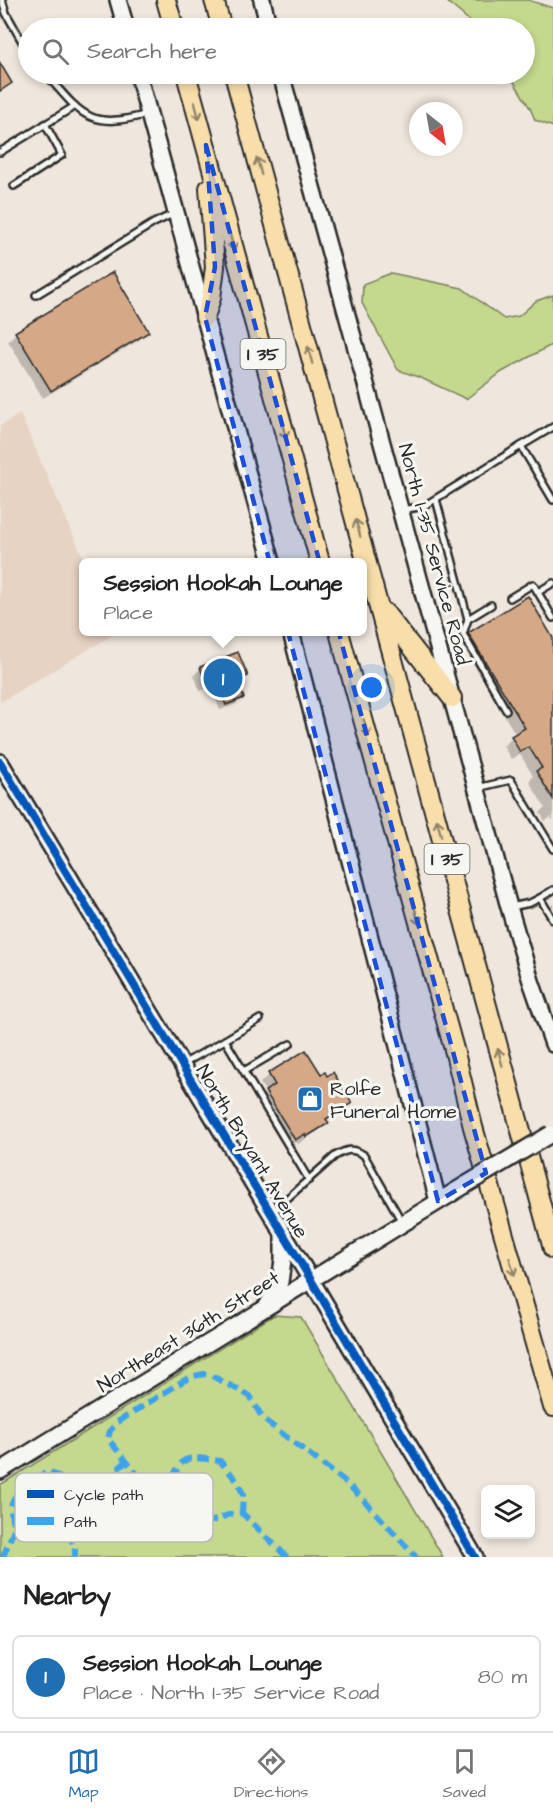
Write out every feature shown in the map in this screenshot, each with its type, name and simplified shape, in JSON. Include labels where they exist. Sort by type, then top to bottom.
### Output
[{"type":"highway","points":[[166,0],[171,18]]},
{"type":"highway","points":[[214,0],[219,18]]},
{"type":"highway","name":"I 35","points":[[189,84],[319,558]]},
{"type":"highway","name":"I 35","points":[[237,84],[366,558]]},
{"type":"highway","points":[[205,317],[212,298],[215,267],[206,145]]},
{"type":"highway","name":"I 35","points":[[367,561],[553,1249]]},
{"type":"highway","points":[[379,605],[452,698]]},
{"type":"highway","name":"I 35","points":[[340,636],[479,1148],[553,1407]]},
{"type":"main road","points":[[118,0],[123,18]]},
{"type":"main road","points":[[262,0],[266,18]]},
{"type":"main road","points":[[141,84],[271,558]]},
{"type":"main road","name":"North I-35 Service Road","points":[[284,84],[509,907],[531,981],[549,1022],[553,1044]]},
{"type":"main road","points":[[292,636],[438,1201]]},
{"type":"main road","name":"North Bryant Avenue","points":[[0,762],[475,1557]]},
{"type":"main road","name":"Northeast 36th Street","points":[[0,1471],[438,1201],[552,1134]]},
{"type":"main road","points":[[266,1308],[280,1282],[283,1234]]},
{"type":"lane","points":[[2,0],[18,35]]},
{"type":"lane","points":[[55,84],[75,106],[95,119],[111,122],[149,114]]},
{"type":"lane","points":[[0,152],[75,106]]},
{"type":"lane","points":[[14,186],[62,155],[45,124]]},
{"type":"lane","points":[[36,295],[154,223],[176,213]]},
{"type":"lane","points":[[401,510],[424,506],[553,427]]},
{"type":"lane","points":[[521,446],[553,500]]},
{"type":"lane","points":[[436,499],[468,619],[463,634],[506,710]]},
{"type":"lane","points":[[538,592],[553,583]]},
{"type":"lane","points":[[510,598],[533,584],[553,618]]},
{"type":"lane","points":[[468,619],[491,605]]},
{"type":"lane","points":[[477,788],[512,780],[553,849]]},
{"type":"lane","points":[[509,907],[530,903],[553,890]]},
{"type":"lane","points":[[540,898],[553,920]]},
{"type":"lane","points":[[182,1065],[260,1019]]},
{"type":"lane","points":[[225,1040],[309,1179]]},
{"type":"lane","points":[[244,1071],[290,1044]]},
{"type":"lane","points":[[271,1213],[335,1156],[346,1149],[355,1150],[364,1155],[403,1223]]},
{"type":"highlighted area","points":[[206,145],[486,1173],[438,1201],[205,317],[215,267]]},
{"type":"shaded area","points":[[20,414],[83,558],[79,558],[79,636],[111,636],[0,702],[0,426]]},
{"type":"green space","points":[[445,0],[528,0],[553,8],[553,127],[535,120],[515,84],[535,84],[535,18],[466,18]]},
{"type":"green space","points":[[391,273],[462,288],[504,319],[519,316],[536,301],[553,295],[553,344],[502,372],[466,399],[398,370],[362,303],[363,284]]},
{"type":"green space","points":[[274,1315],[301,1317],[443,1557],[0,1557],[0,1485],[15,1476],[15,1542],[213,1542],[213,1473],[19,1473]]},
{"type":"building","points":[[0,63],[12,83],[0,91]]},
{"type":"building","points":[[113,272],[149,332],[51,391],[15,332]]},
{"type":"building","points":[[528,596],[553,638],[553,799],[536,771],[542,768],[529,747],[520,752],[511,736],[525,728],[468,633]]},
{"type":"building","points":[[238,652],[248,676],[237,680],[244,698],[226,705],[217,682],[207,686],[200,667]]},
{"type":"building","name":"Rolfe Funeral Home","points":[[306,1050],[321,1074],[325,1072],[327,1076],[333,1072],[352,1103],[326,1119],[329,1123],[306,1137],[305,1134],[295,1140],[265,1091],[275,1085],[268,1073]]},
{"type":"marked path","points":[[136,1473],[108,1439],[116,1423],[183,1381],[204,1374],[212,1376],[250,1396],[263,1419],[343,1480],[416,1557]]},
{"type":"marked path","points":[[175,1473],[182,1463],[194,1458],[220,1461],[237,1481],[243,1494],[242,1513]]},
{"type":"marked path","points":[[126,1473],[120,1467],[127,1461]]},
{"type":"marked path","points":[[45,1473],[48,1471],[52,1473]]},
{"type":"marked path","points":[[3,1557],[14,1529],[10,1508],[15,1497]]},
{"type":"marked path","points":[[213,1520],[242,1513],[287,1557]]},
{"type":"marked path","points":[[72,1542],[75,1557]]},
{"type":"cycle path","points":[[0,762],[475,1557]]},
{"type":"place","name":"Session Hookah Lounge","points":[[223,678]]},
{"type":"place","name":"Rolfe Funeral Home","points":[[310,1099]]}]
